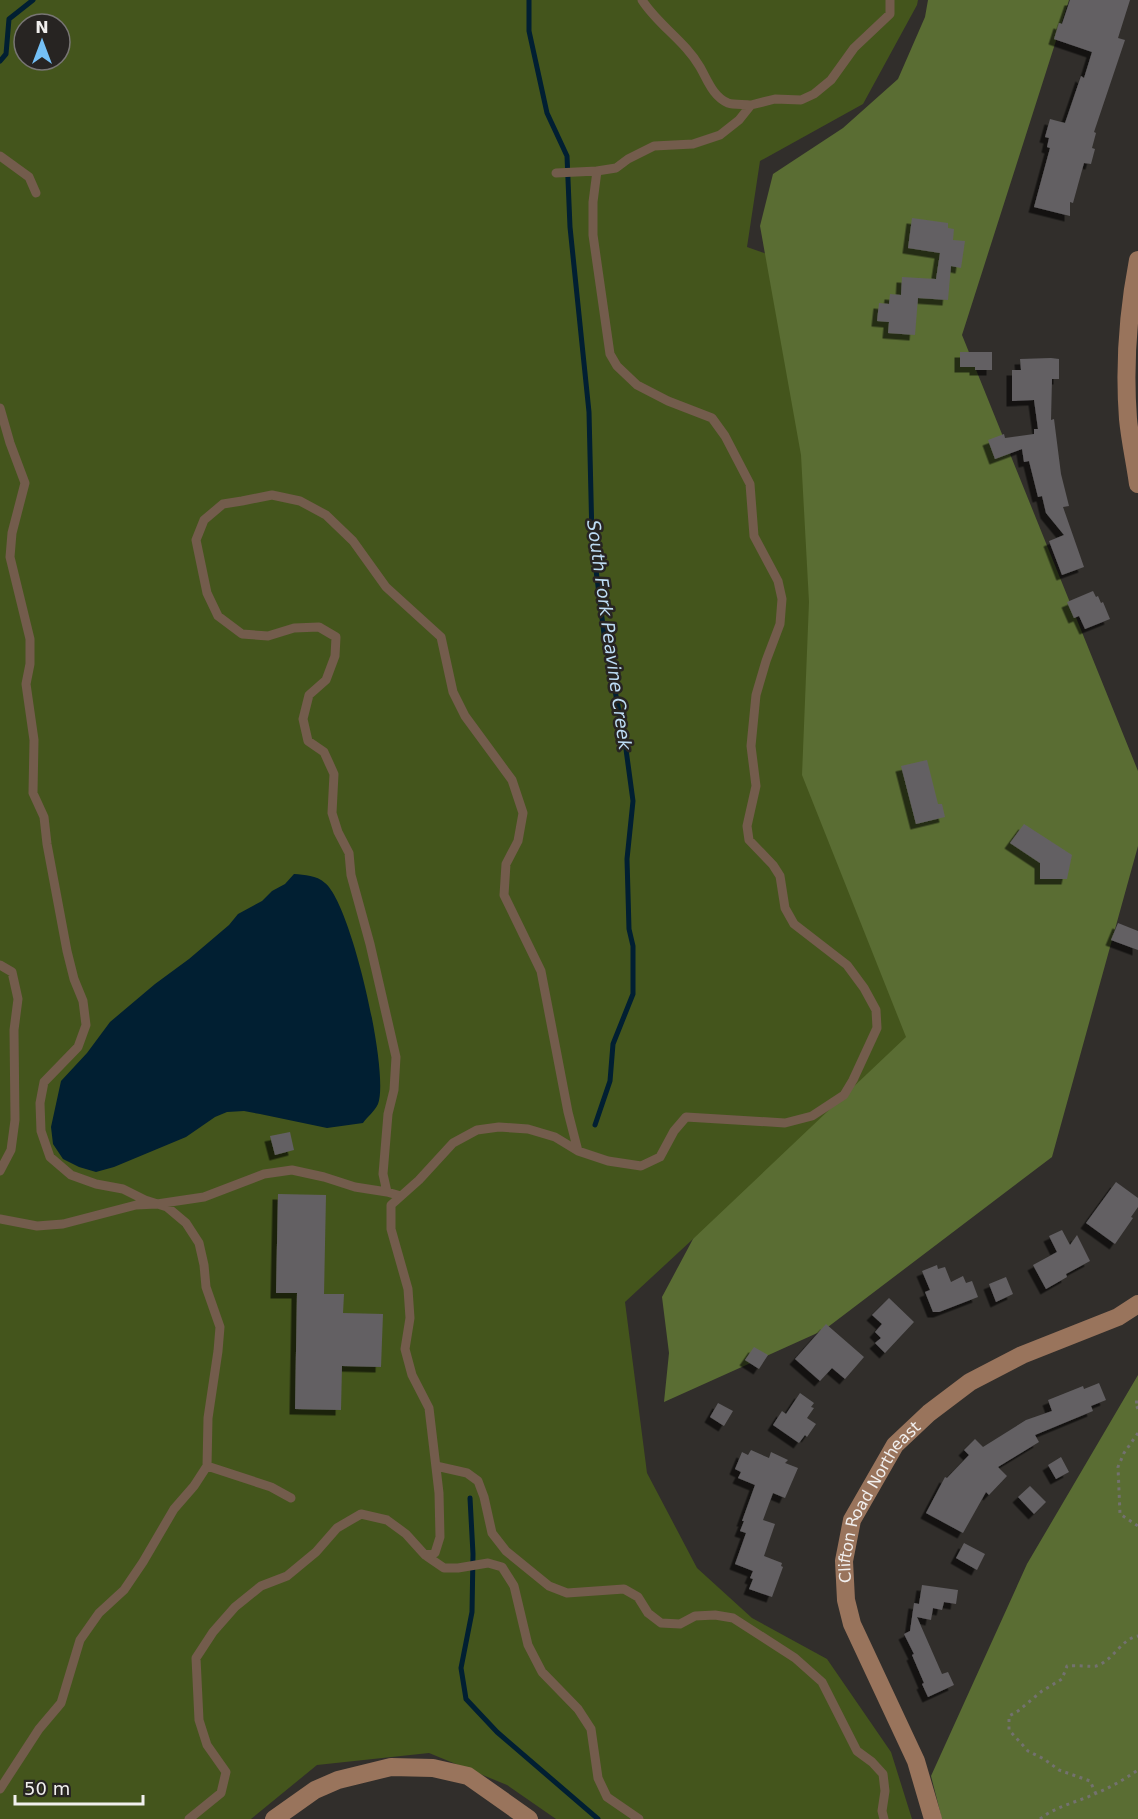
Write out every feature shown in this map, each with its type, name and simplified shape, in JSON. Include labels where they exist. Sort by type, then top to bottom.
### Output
[{"type":"street","points":[[1138,260],[1128,333],[1127,392],[1138,483]]},
{"type":"street","name":"Clifton Road Northeast","points":[[933,1819],[916,1761],[852,1624],[848,1607],[844,1561],[852,1520],[895,1445],[929,1413],[954,1394],[970,1382],[1022,1355],[1118,1317],[1138,1304]]},
{"type":"street","points":[[274,1819],[315,1790],[338,1780],[391,1767],[433,1768],[468,1776],[530,1819]]},
{"type":"lane","points":[[642,0],[665,28],[686,46],[713,91],[728,103],[751,105],[775,99],[801,100],[814,94],[831,80],[854,48],[890,14],[890,0]]},
{"type":"lane","points":[[556,173],[616,168],[654,146],[693,144],[720,135],[739,120],[751,105]]},
{"type":"lane","points":[[0,156],[29,177],[36,193]]},
{"type":"lane","points":[[425,1555],[435,1553],[440,1538],[439,1493],[429,1408],[412,1375],[405,1349],[410,1318],[408,1289],[391,1229],[391,1205],[453,1143],[477,1130],[499,1127],[528,1129],[555,1137],[578,1151],[608,1161],[641,1166],[660,1157],[674,1131],[686,1117],[785,1123],[812,1116],[844,1095],[854,1080],[877,1029],[876,1010],[864,988],[847,965],[794,924],[785,908],[780,876],[773,865],[749,840],[747,826],[756,786],[751,746],[756,695],[780,624],[782,599],[778,581],[754,536],[750,484],[725,436],[712,418],[669,401],[637,384],[617,366],[610,354],[593,236],[593,202],[597,171]]},
{"type":"lane","points":[[0,408],[25,483],[12,533],[10,557],[30,639],[30,664],[26,684],[34,740],[33,793],[44,817],[67,951],[74,979],[83,1001],[86,1024],[78,1047],[44,1082],[40,1103],[41,1131],[50,1157],[71,1175],[96,1184],[123,1189],[167,1208],[186,1223],[199,1243],[206,1287],[220,1327],[208,1418],[207,1466],[194,1486],[174,1509],[124,1590],[99,1613],[80,1640],[61,1703],[39,1729],[0,1789]]},
{"type":"lane","points":[[387,1192],[383,1174],[396,1057],[370,944],[351,875],[349,853],[338,832],[332,813],[334,774],[324,752],[308,741],[303,719],[309,695],[326,680],[335,656],[336,637],[320,627],[294,628],[268,636],[242,634],[218,616],[207,593],[196,540],[204,519],[224,504],[272,495],[300,501],[326,515],[353,541],[386,587],[441,637],[453,692],[465,716],[512,780],[523,813],[518,840],[506,864],[504,895],[541,971],[568,1112],[578,1151]]},
{"type":"lane","points":[[0,965],[12,972],[18,999],[14,1030],[15,1120],[11,1150],[0,1172]]},
{"type":"lane","points":[[0,1219],[37,1226],[63,1224],[114,1209],[204,1197],[264,1174],[292,1170],[355,1187],[401,1196]]},
{"type":"lane","points":[[207,1466],[271,1487],[291,1498]]},
{"type":"lane","points":[[435,1466],[466,1473],[478,1481],[492,1533],[506,1551],[549,1586],[567,1593],[624,1589],[638,1597],[648,1613],[661,1623],[681,1624],[695,1616],[715,1615],[734,1618],[795,1658],[822,1682],[856,1751],[872,1762],[883,1774],[884,1819]]},
{"type":"lane","points":[[189,1819],[221,1793],[226,1772],[207,1745],[202,1728],[196,1658],[227,1615],[261,1586],[287,1576],[316,1552],[337,1528],[361,1514],[387,1520],[406,1533],[425,1555],[444,1568],[488,1563],[502,1567],[514,1586],[528,1645],[542,1672],[578,1709],[591,1729],[598,1778],[607,1797],[639,1819]]},
{"type":"path","points":[[1138,1402],[1135,1402],[1138,1409]]},
{"type":"path","points":[[1138,1433],[1124,1453],[1118,1467],[1120,1514],[1138,1526]]},
{"type":"path","points":[[1096,1794],[1090,1781],[1059,1770],[1028,1751],[1009,1730],[1009,1716],[1062,1679],[1067,1666],[1094,1667],[1106,1660],[1131,1637],[1138,1636]]},
{"type":"path","points":[[1040,1819],[1063,1806],[1096,1794],[1126,1779],[1138,1770]]},
{"type":"green space","points":[[0,0],[918,0],[863,104],[760,161],[747,247],[833,277],[1037,1027],[693,1239],[625,1302],[647,1473],[697,1568],[752,1618],[827,1659],[891,1752],[912,1819],[556,1819],[507,1785],[429,1753],[317,1765],[251,1819],[0,1819]]},
{"type":"green space","points":[[928,0],[1069,0],[962,335],[1138,771],[1138,846],[1052,1157],[824,1330],[664,1402],[669,1353],[662,1297],[693,1239],[906,1037],[802,775],[809,602],[801,455],[760,226],[773,174],[843,128],[898,79],[925,17]]},
{"type":"green space","points":[[1138,1375],[1138,1819],[942,1819],[931,1776],[1027,1564]]},
{"type":"water","points":[[294,874],[322,880],[335,897],[346,922],[366,989],[378,1059],[380,1086],[378,1104],[373,1112],[363,1123],[327,1128],[244,1111],[227,1112],[215,1117],[186,1137],[114,1167],[96,1172],[63,1159],[53,1144],[51,1127],[61,1081],[87,1053],[110,1022],[189,959],[229,925],[238,914],[262,901],[272,891],[285,884]]},
{"type":"building","points":[[1070,0],[1130,0],[1118,38],[1125,40],[1094,132],[1096,133],[1092,148],[1095,149],[1091,164],[1084,163],[1073,203],[1070,202],[1070,216],[1034,207],[1050,148],[1047,147],[1049,138],[1045,137],[1050,119],[1065,123],[1092,52],[1054,39]]},
{"type":"building","points":[[912,218],[948,223],[948,228],[954,229],[953,240],[965,241],[961,268],[951,266],[948,300],[918,298],[915,335],[888,333],[889,322],[877,321],[879,303],[889,304],[890,294],[901,295],[902,277],[936,279],[940,253],[908,248]]},
{"type":"building","points":[[960,352],[992,352],[992,370],[960,367]]},
{"type":"building","points":[[1020,359],[1059,359],[1059,379],[1052,379],[1051,420],[1054,419],[1061,474],[1069,506],[1063,507],[1084,567],[1062,575],[1049,541],[1064,535],[1046,513],[1042,496],[1038,497],[1029,461],[1024,462],[1022,449],[995,459],[988,440],[1004,434],[1005,438],[1034,434],[1034,429],[1038,429],[1034,400],[1012,401],[1012,370],[1021,370]]},
{"type":"building","points":[[1093,591],[1101,603],[1103,602],[1110,619],[1085,629],[1079,616],[1074,618],[1067,602]]},
{"type":"building","points":[[927,760],[938,804],[942,804],[945,817],[916,824],[901,766]]},
{"type":"building","points":[[1024,824],[1072,855],[1067,879],[1040,879],[1040,863],[1010,843]]},
{"type":"building","points":[[1118,923],[1138,931],[1138,950],[1111,940]]},
{"type":"building","points":[[290,1132],[294,1150],[275,1155],[270,1136]]},
{"type":"building","points":[[1116,1182],[1138,1198],[1138,1207],[1115,1244],[1086,1223]]},
{"type":"building","points":[[278,1194],[326,1195],[324,1294],[344,1294],[343,1313],[383,1314],[381,1367],[342,1366],[341,1410],[295,1409],[297,1293],[276,1293]]},
{"type":"building","points":[[1062,1230],[1070,1245],[1077,1235],[1090,1261],[1066,1274],[1067,1277],[1046,1289],[1033,1265],[1057,1252],[1049,1236]]},
{"type":"building","points":[[937,1265],[938,1269],[945,1267],[951,1282],[963,1276],[966,1283],[972,1281],[978,1297],[939,1312],[933,1312],[925,1292],[930,1290],[922,1271]]},
{"type":"building","points":[[1006,1277],[1013,1294],[996,1302],[989,1284]]},
{"type":"building","points":[[889,1298],[914,1322],[885,1353],[875,1343],[881,1338],[875,1332],[882,1324],[872,1315]]},
{"type":"building","points":[[826,1324],[864,1357],[845,1379],[832,1368],[820,1381],[795,1359]]},
{"type":"building","points":[[754,1347],[768,1355],[759,1369],[745,1360]]},
{"type":"building","points":[[1099,1383],[1106,1400],[1091,1406],[1093,1411],[1035,1435],[1039,1442],[998,1467],[1007,1476],[989,1495],[986,1492],[963,1533],[926,1513],[945,1477],[947,1478],[969,1455],[964,1450],[975,1439],[983,1447],[1026,1420],[1052,1411],[1048,1400],[1083,1386],[1084,1389]]},
{"type":"building","points":[[800,1393],[814,1403],[811,1407],[814,1408],[807,1418],[816,1424],[807,1437],[805,1435],[799,1443],[773,1425],[782,1411],[786,1414]]},
{"type":"building","points":[[718,1403],[733,1411],[724,1426],[710,1417]]},
{"type":"building","points":[[751,1450],[769,1458],[771,1452],[788,1460],[785,1463],[798,1468],[785,1498],[773,1493],[763,1520],[775,1524],[764,1556],[782,1563],[783,1567],[772,1597],[749,1589],[753,1571],[735,1564],[746,1533],[740,1531],[744,1521],[742,1521],[755,1485],[738,1478],[741,1472],[735,1469],[742,1452],[748,1455]]},
{"type":"building","points":[[1061,1457],[1069,1472],[1056,1479],[1048,1465]]},
{"type":"building","points":[[1030,1486],[1046,1502],[1034,1514],[1018,1497]]},
{"type":"building","points":[[964,1543],[985,1554],[977,1570],[956,1558]]},
{"type":"building","points":[[922,1585],[958,1590],[956,1604],[944,1602],[942,1610],[933,1608],[931,1620],[917,1617],[942,1674],[948,1672],[954,1685],[928,1697],[912,1655],[914,1654],[904,1634],[910,1631],[914,1603],[919,1604]]},
{"type":"waterway","points":[[0,61],[6,54],[9,19],[33,0]]},
{"type":"waterway","name":"South Fork Peavine Creek","points":[[529,0],[529,31],[547,113],[567,156],[570,227],[589,412],[592,538],[604,634],[625,742],[633,801],[627,859],[629,929],[633,946],[633,994],[613,1044],[610,1081],[595,1125]]},
{"type":"waterway","name":"South Fork Peavine Creek","points":[[470,1498],[473,1554],[472,1612],[461,1668],[466,1699],[497,1732],[598,1819]]}]
